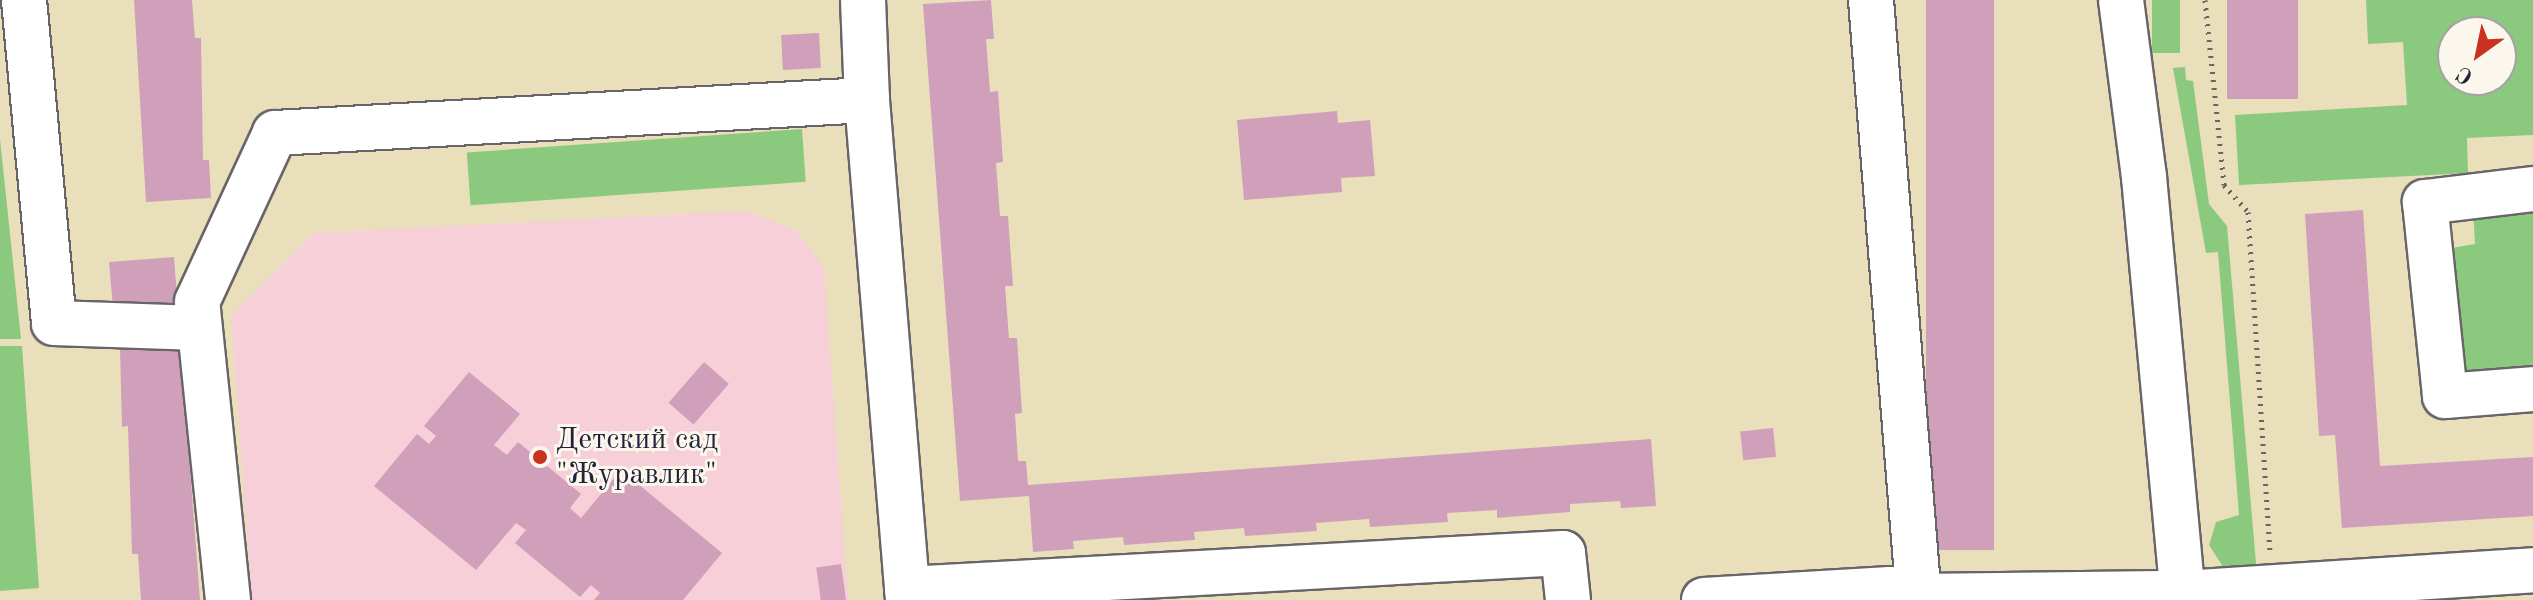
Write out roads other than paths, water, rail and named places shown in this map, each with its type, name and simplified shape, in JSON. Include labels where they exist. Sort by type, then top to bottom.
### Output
[{"type":"lane","points":[[24,0],[54,323],[199,328]]},
{"type":"lane","points":[[863,0],[867,100],[908,595],[1563,553],[1568,600]]},
{"type":"lane","points":[[1871,0],[1919,598]]},
{"type":"lane","points":[[2121,0],[2144,177],[2183,596]]},
{"type":"lane","points":[[228,600],[197,302],[275,133],[867,100]]},
{"type":"lane","points":[[2533,189],[2425,202],[2445,396],[2533,389]]},
{"type":"lane","points":[[1704,600],[1890,589],[1919,598],[2183,596],[2533,570]]},
{"type":"place","name":"Детский сад \"Журавлик\"","points":[[540,457]]}]
